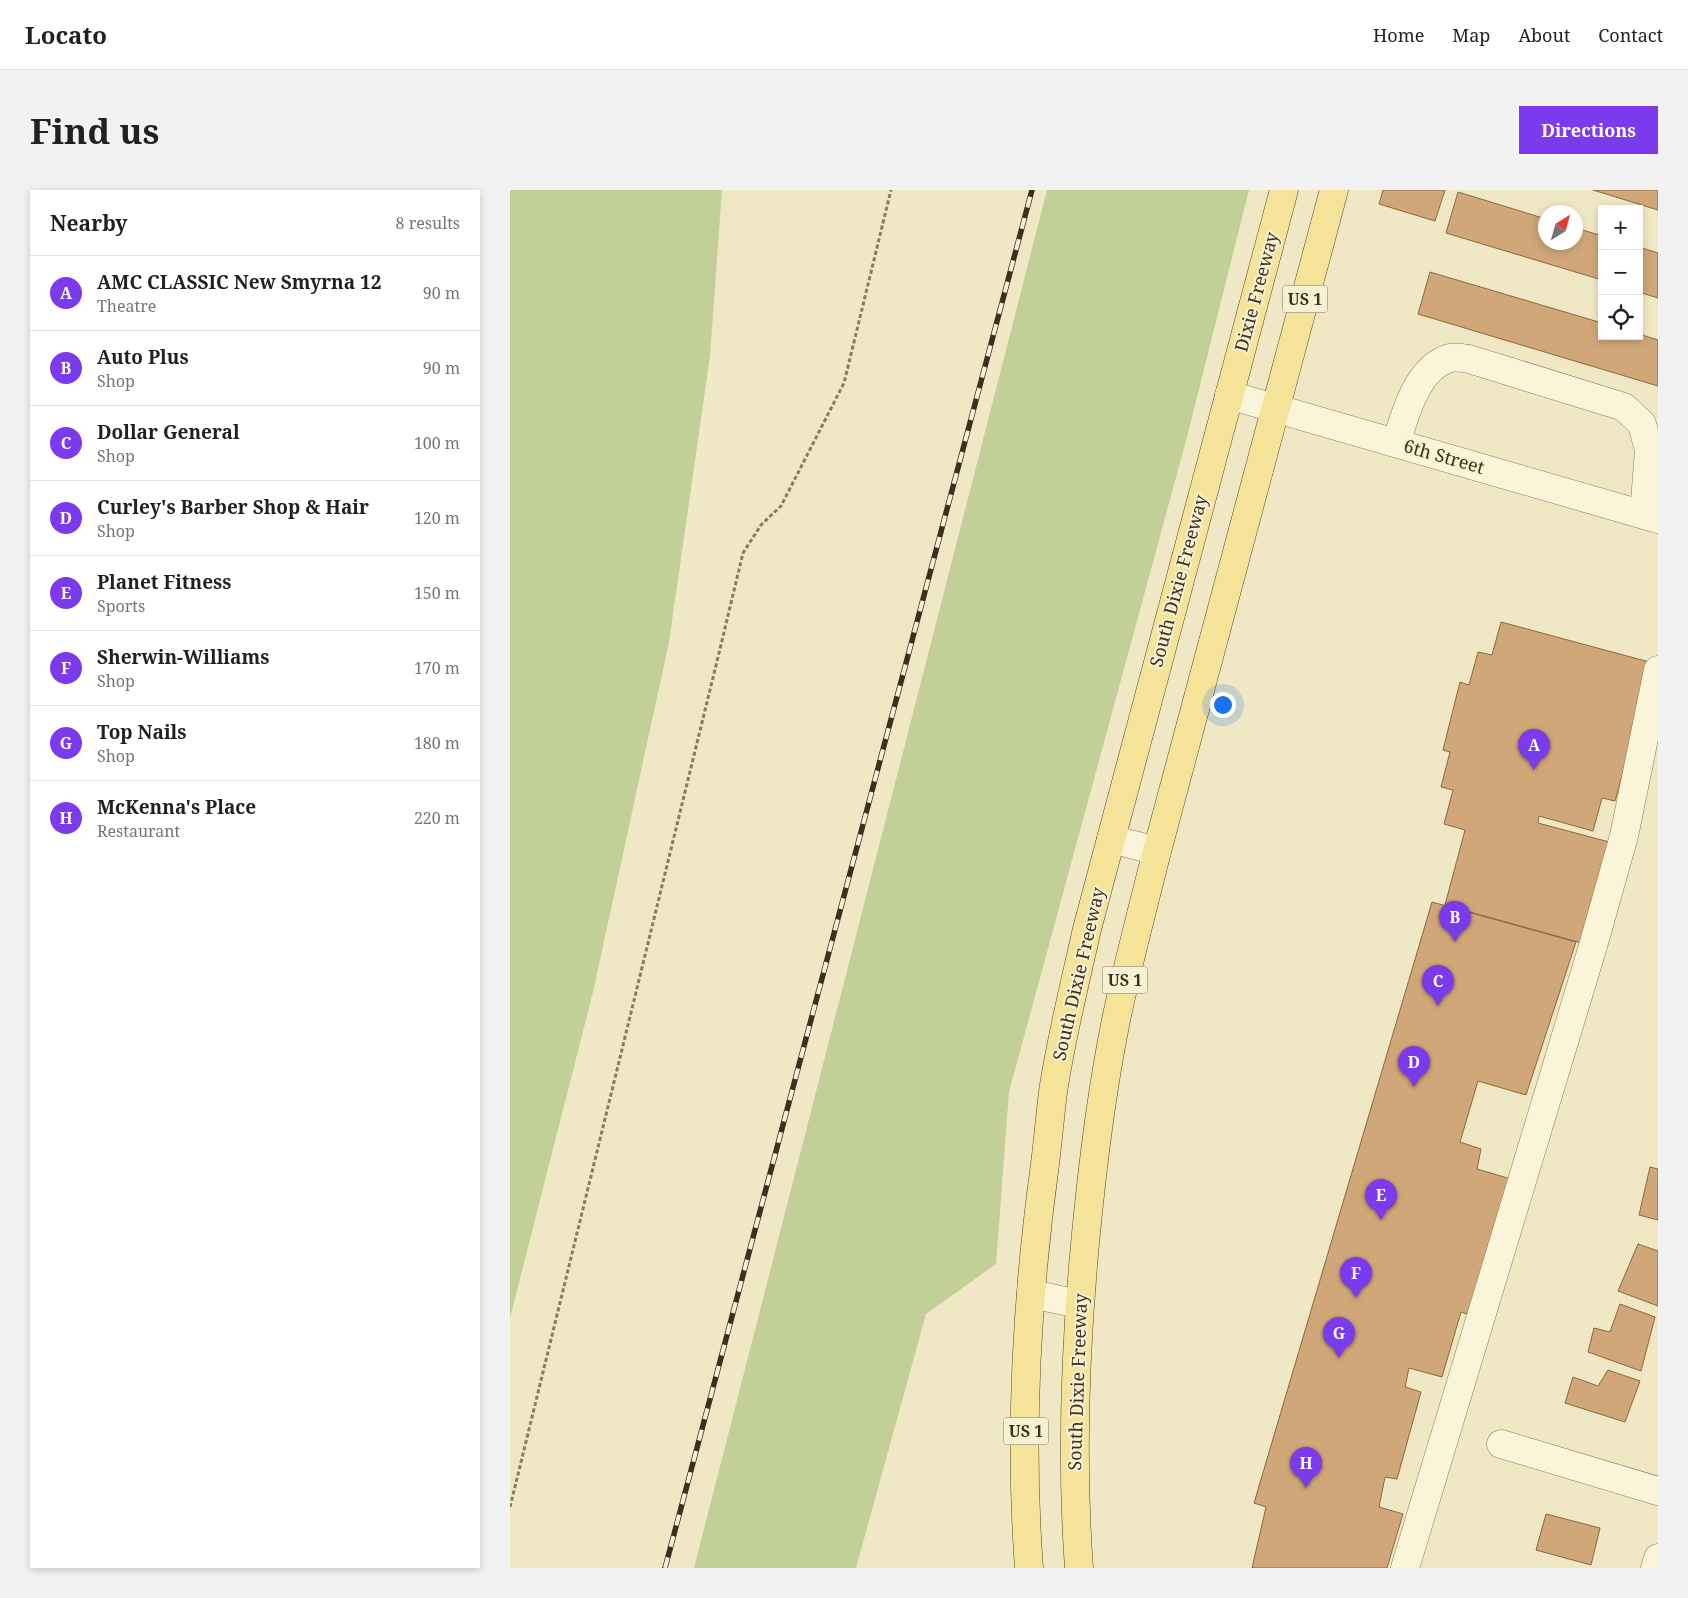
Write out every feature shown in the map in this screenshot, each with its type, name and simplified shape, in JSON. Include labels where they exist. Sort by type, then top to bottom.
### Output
[{"type":"main road","name":"Dixie Freeway","points":[[1229,394],[1284,190]]},
{"type":"main road","name":"US 1","points":[[1276,408],[1334,190]]},
{"type":"main road","name":"South Dixie Freeway","points":[[1029,1568],[1025,1459],[1030,1294],[1054,1092],[1081,958],[1229,394]]},
{"type":"main road","name":"South Dixie Freeway","points":[[1080,1568],[1075,1473],[1079,1304],[1089,1202],[1105,1086],[1118,1012],[1158,851],[1276,408]]},
{"type":"street","points":[[1396,443],[1412,394],[1434,366],[1451,358],[1469,359],[1624,407],[1642,424],[1649,450],[1651,517]]},
{"type":"street","name":"6th Street","points":[[1229,394],[1651,517]]},
{"type":"street","points":[[1405,1568],[1587,965],[1624,836],[1658,670]]},
{"type":"street","points":[[1111,840],[1158,851]]},
{"type":"street","points":[[1030,1294],[1079,1304]]},
{"type":"street","points":[[1501,1444],[1658,1491]]},
{"type":"street","points":[[1655,1568],[1658,1558]]},
{"type":"path","points":[[510,1507],[742,554],[761,525],[781,506],[844,383],[891,190]]},
{"type":"green space","points":[[510,190],[722,190],[710,356],[669,642],[593,992],[510,1318]]},
{"type":"green space","points":[[1047,190],[1249,190],[1187,437],[1009,1092],[996,1264],[926,1314],[856,1568],[694,1568]]},
{"type":"building","points":[[1383,190],[1445,190],[1435,221],[1379,204]]},
{"type":"building","points":[[1593,190],[1658,190],[1658,210]]},
{"type":"building","points":[[1458,192],[1538,217],[1538,250],[1583,250],[1583,230],[1598,235],[1598,279],[1446,233]]},
{"type":"building","points":[[1643,248],[1658,253],[1658,298],[1643,293]]},
{"type":"building","points":[[1430,272],[1598,322],[1598,340],[1643,340],[1643,335],[1658,340],[1658,386],[1418,314]]},
{"type":"building","points":[[1501,622],[1653,663],[1615,801],[1602,798],[1593,831],[1539,816],[1538,823],[1613,843],[1585,944],[1445,905],[1465,830],[1444,824],[1453,790],[1441,787],[1450,752],[1443,750],[1460,682],[1469,685],[1478,652],[1492,655]]},
{"type":"building","points":[[1432,902],[1576,942],[1526,1095],[1478,1081],[1460,1142],[1481,1149],[1477,1169],[1511,1179],[1475,1317],[1461,1312],[1442,1377],[1409,1368],[1405,1387],[1421,1392],[1397,1479],[1385,1477],[1379,1507],[1403,1514],[1387,1568],[1252,1568],[1266,1507],[1254,1503]]},
{"type":"building","points":[[1650,1167],[1658,1169],[1658,1220],[1639,1215]]},
{"type":"building","points":[[1638,1244],[1658,1251],[1658,1306],[1618,1291]]},
{"type":"building","points":[[1620,1304],[1655,1317],[1641,1371],[1588,1352],[1594,1328],[1610,1332]]},
{"type":"building","points":[[1608,1370],[1640,1381],[1625,1422],[1565,1403],[1573,1377],[1598,1386]]},
{"type":"building","points":[[1546,1514],[1600,1528],[1591,1565],[1536,1550]]},
{"type":"railway","points":[[665,1568],[1032,190]]},
{"type":"place","name":"AMC CLASSIC New Smyrna 12","points":[[1534,770]]},
{"type":"place","name":"Auto Plus","points":[[1455,942]]},
{"type":"place","name":"Dollar General","points":[[1438,1006]]},
{"type":"place","name":"Curley's Barber Shop & Hair","points":[[1414,1087]]},
{"type":"place","name":"Planet Fitness","points":[[1381,1220]]},
{"type":"place","name":"Sherwin-Williams","points":[[1356,1298]]},
{"type":"place","name":"Top Nails","points":[[1339,1358]]},
{"type":"place","name":"McKenna's Place","points":[[1306,1488]]}]
